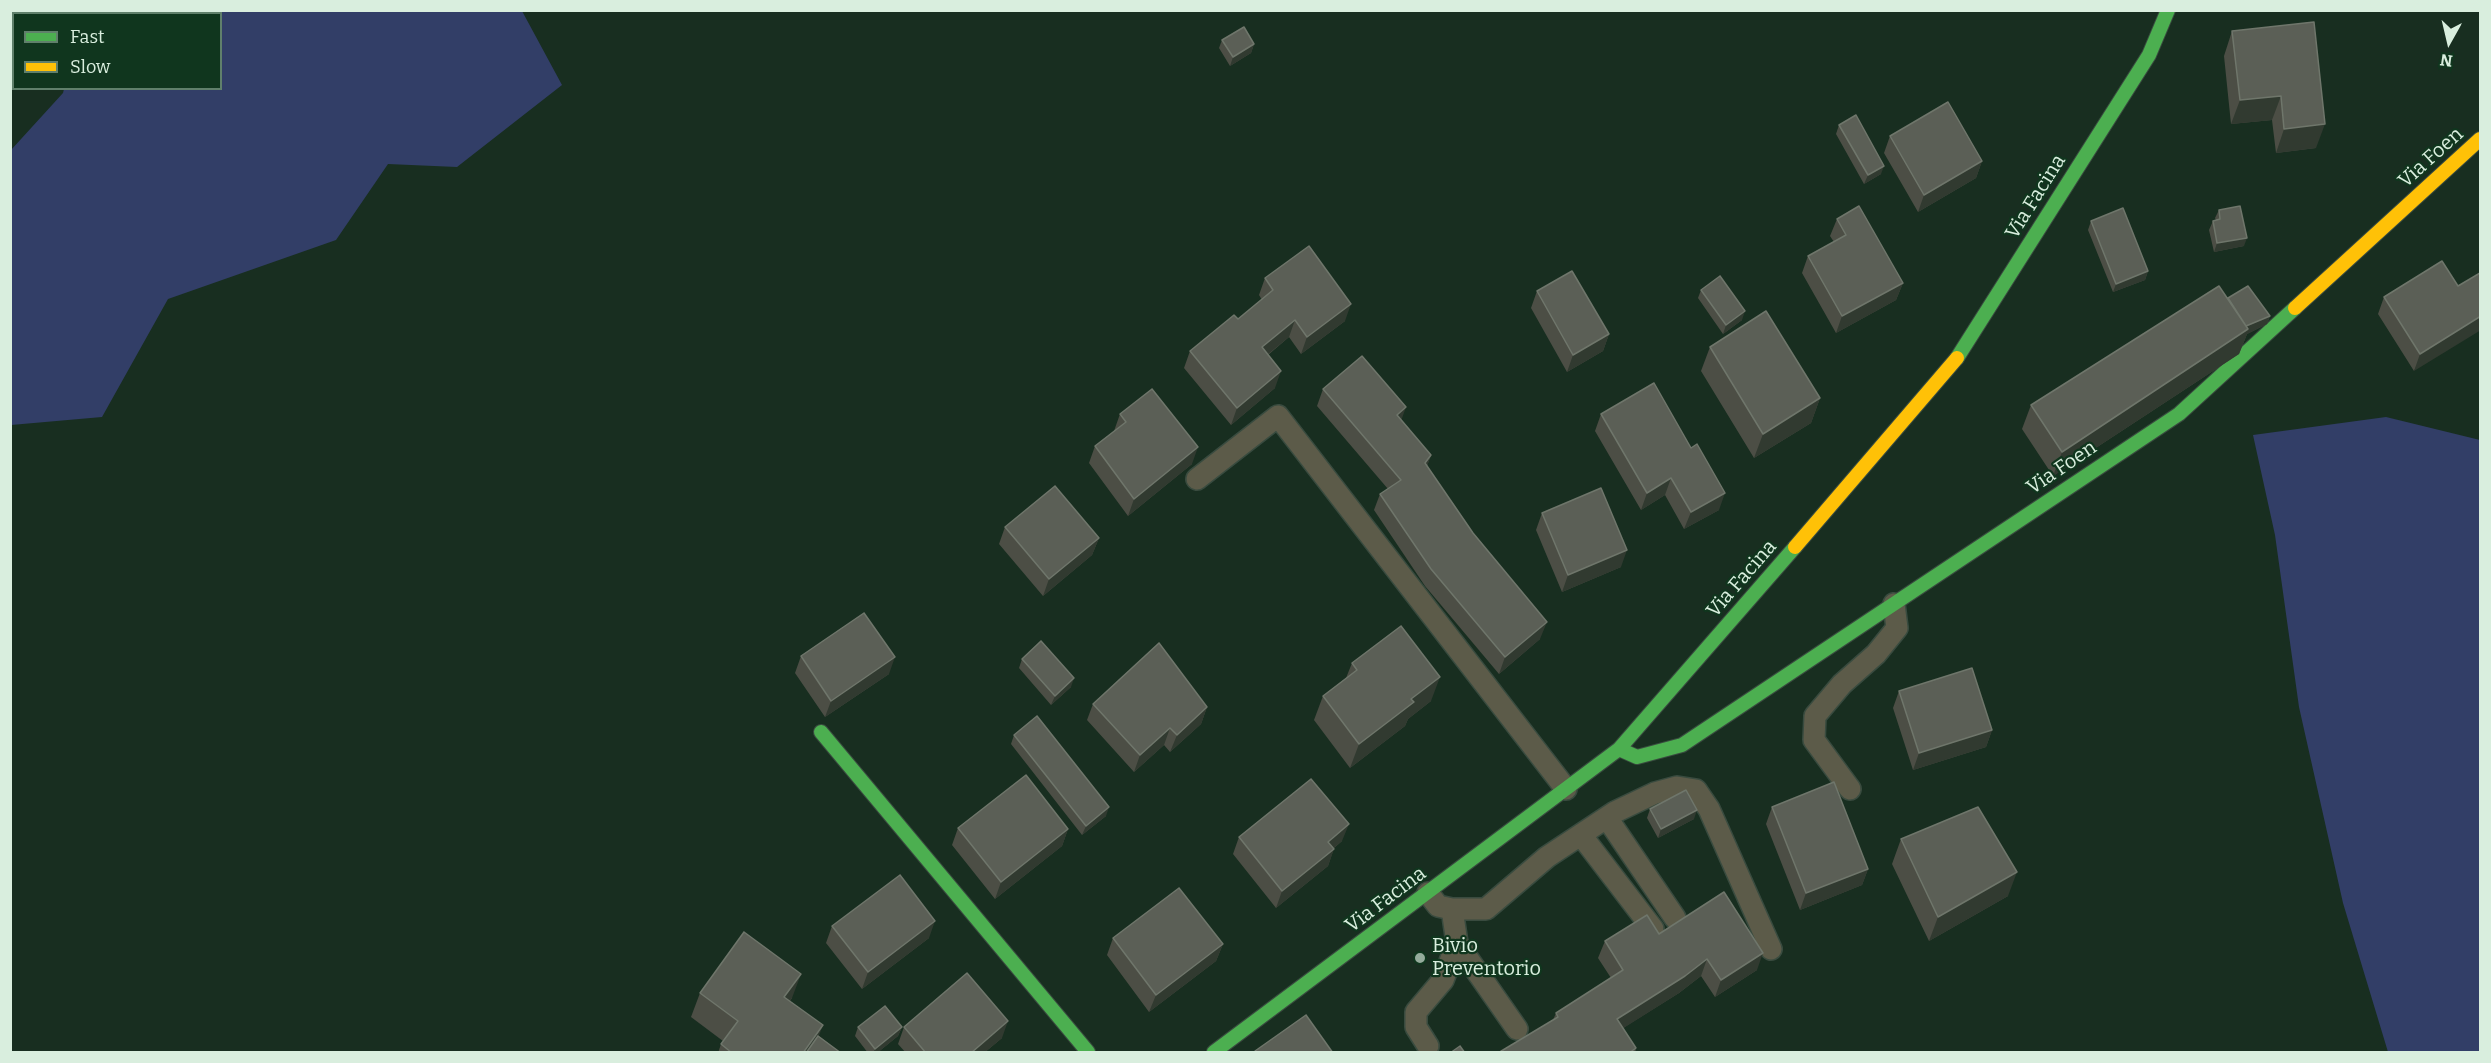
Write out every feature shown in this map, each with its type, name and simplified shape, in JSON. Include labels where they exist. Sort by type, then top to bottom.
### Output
[{"type":"street","name":"Via Facina","points":[[1214,1053],[1619,749],[1952,366],[2149,55],[2168,10]]},
{"type":"street","name":"Via Foen","points":[[1619,749],[1636,757],[1682,745],[2180,414],[2481,139]]},
{"type":"street","points":[[821,732],[1088,1053]]},
{"type":"lane","points":[[1197,479],[1278,416],[1566,789]]},
{"type":"lane","points":[[1850,789],[1814,740],[1815,716],[1842,684],[1876,654],[1897,628],[1894,604]]},
{"type":"lane","points":[[1428,893],[1438,906],[1452,909],[1486,909],[1547,857],[1607,818],[1655,793],[1677,788],[1696,790],[1709,808],[1771,949]]},
{"type":"lane","points":[[1607,818],[1675,918]]},
{"type":"lane","points":[[1581,835],[1653,929]]},
{"type":"lane","points":[[1452,909],[1457,943],[1517,1029]]},
{"type":"lane","points":[[1428,1046],[1416,1027],[1416,1012],[1443,980],[1457,943]]},
{"type":"shaded area","points":[[522,11],[562,85],[457,167],[388,164],[336,240],[168,299],[102,417],[11,425],[11,150],[64,90],[222,90],[222,12],[79,12]]},
{"type":"shaded area","points":[[2386,417],[2480,440],[2480,1052],[2388,1052],[2343,903],[2299,707],[2275,535],[2253,435]]},
{"type":"building","points":[[2314,22],[2325,124],[2284,129],[2281,96],[2240,100],[2232,31]]},
{"type":"building","points":[[1244,27],[1254,44],[1233,57],[1222,40]]},
{"type":"building","points":[[1948,102],[1982,161],[1924,195],[1890,136]]},
{"type":"building","points":[[1856,115],[1884,166],[1868,175],[1839,125]]},
{"type":"building","points":[[1859,206],[1903,283],[1842,316],[1808,256],[1846,235],[1837,219]]},
{"type":"building","points":[[2240,206],[2247,238],[2217,243],[2213,221],[2220,219],[2219,210]]},
{"type":"building","points":[[2123,208],[2148,271],[2116,284],[2091,221]]},
{"type":"building","points":[[1309,246],[1351,304],[1307,337],[1295,320],[1262,347],[1281,371],[1237,408],[1190,351],[1234,315],[1238,319],[1273,290],[1265,278]]},
{"type":"building","points":[[2442,261],[2458,286],[2481,274],[2481,316],[2420,354],[2384,297]]},
{"type":"building","points":[[1572,271],[1609,334],[1573,355],[1537,291]]},
{"type":"building","points":[[1720,276],[1745,311],[1726,325],[1701,290]]},
{"type":"building","points":[[2219,286],[2248,329],[2062,452],[2031,405]]},
{"type":"building","points":[[2248,286],[2270,316],[2246,326],[2228,298]]},
{"type":"building","points":[[1766,311],[1820,398],[1763,434],[1710,347]]},
{"type":"building","points":[[1362,356],[1406,407],[1397,415],[1431,455],[1425,463],[1473,533],[1547,622],[1505,657],[1431,569],[1380,494],[1401,480],[1323,389]]},
{"type":"building","points":[[1654,383],[1691,448],[1697,444],[1725,493],[1691,512],[1671,478],[1647,493],[1601,414]]},
{"type":"building","points":[[1152,389],[1198,447],[1134,499],[1095,446],[1126,422],[1120,414]]},
{"type":"building","points":[[1055,486],[1099,538],[1049,579],[1005,527]]},
{"type":"building","points":[[1601,488],[1627,550],[1568,575],[1542,513]]},
{"type":"building","points":[[864,613],[895,657],[831,701],[801,656]]},
{"type":"building","points":[[1401,626],[1440,677],[1411,699],[1414,702],[1359,744],[1323,696],[1357,670],[1352,663]]},
{"type":"building","points":[[1041,641],[1074,678],[1055,696],[1022,659]]},
{"type":"building","points":[[1159,643],[1207,707],[1177,735],[1170,728],[1140,755],[1093,704]]},
{"type":"building","points":[[1972,668],[1992,730],[1919,753],[1899,691]]},
{"type":"building","points":[[1037,716],[1109,807],[1086,826],[1014,735]]},
{"type":"building","points":[[1026,775],[1068,829],[1001,882],[958,828]]},
{"type":"building","points":[[1311,779],[1349,824],[1328,842],[1334,849],[1282,891],[1239,837]]},
{"type":"building","points":[[1834,782],[1868,869],[1806,893],[1772,807]]},
{"type":"building","points":[[1686,790],[1697,810],[1661,829],[1650,809]]},
{"type":"building","points":[[1978,807],[2017,872],[1938,917],[1901,839]]},
{"type":"building","points":[[900,875],[935,921],[868,972],[832,926]]},
{"type":"building","points":[[1179,888],[1223,944],[1156,995],[1113,938]]},
{"type":"building","points":[[1724,892],[1763,953],[1721,980],[1707,959],[1685,976],[1617,1019],[1636,1048],[1629,1053],[1498,1053],[1558,1017],[1556,1013],[1623,970],[1605,941],[1647,915],[1659,934]]},
{"type":"building","points":[[744,932],[801,974],[784,997],[823,1025],[803,1053],[732,1053],[721,1044],[738,1021],[700,993]]},
{"type":"building","points":[[967,973],[1008,1021],[971,1053],[926,1053],[904,1027]]},
{"type":"building","points":[[885,1006],[902,1027],[875,1049],[858,1027]]},
{"type":"building","points":[[1306,1015],[1333,1053],[1255,1053],[1255,1051]]},
{"type":"building","points":[[818,1036],[841,1053],[806,1053]]},
{"type":"building","points":[[1460,1046],[1465,1053],[1450,1053]]},
{"type":"traffic: fast","points":[[1957,358],[2149,55],[2168,10]]},
{"type":"traffic: fast","points":[[1619,749],[1637,757],[1682,745],[2179,414],[2295,308]]},
{"type":"traffic: fast","points":[[1214,1052],[1619,749],[1795,547]]},
{"type":"traffic: fast","points":[[821,732],[1088,1052]]},
{"type":"traffic: slow","points":[[2295,308],[2480,139]]},
{"type":"traffic: slow","points":[[1795,547],[1957,358]]},
{"type":"place","name":"Bivio Preventorio","points":[[1420,958]]}]
